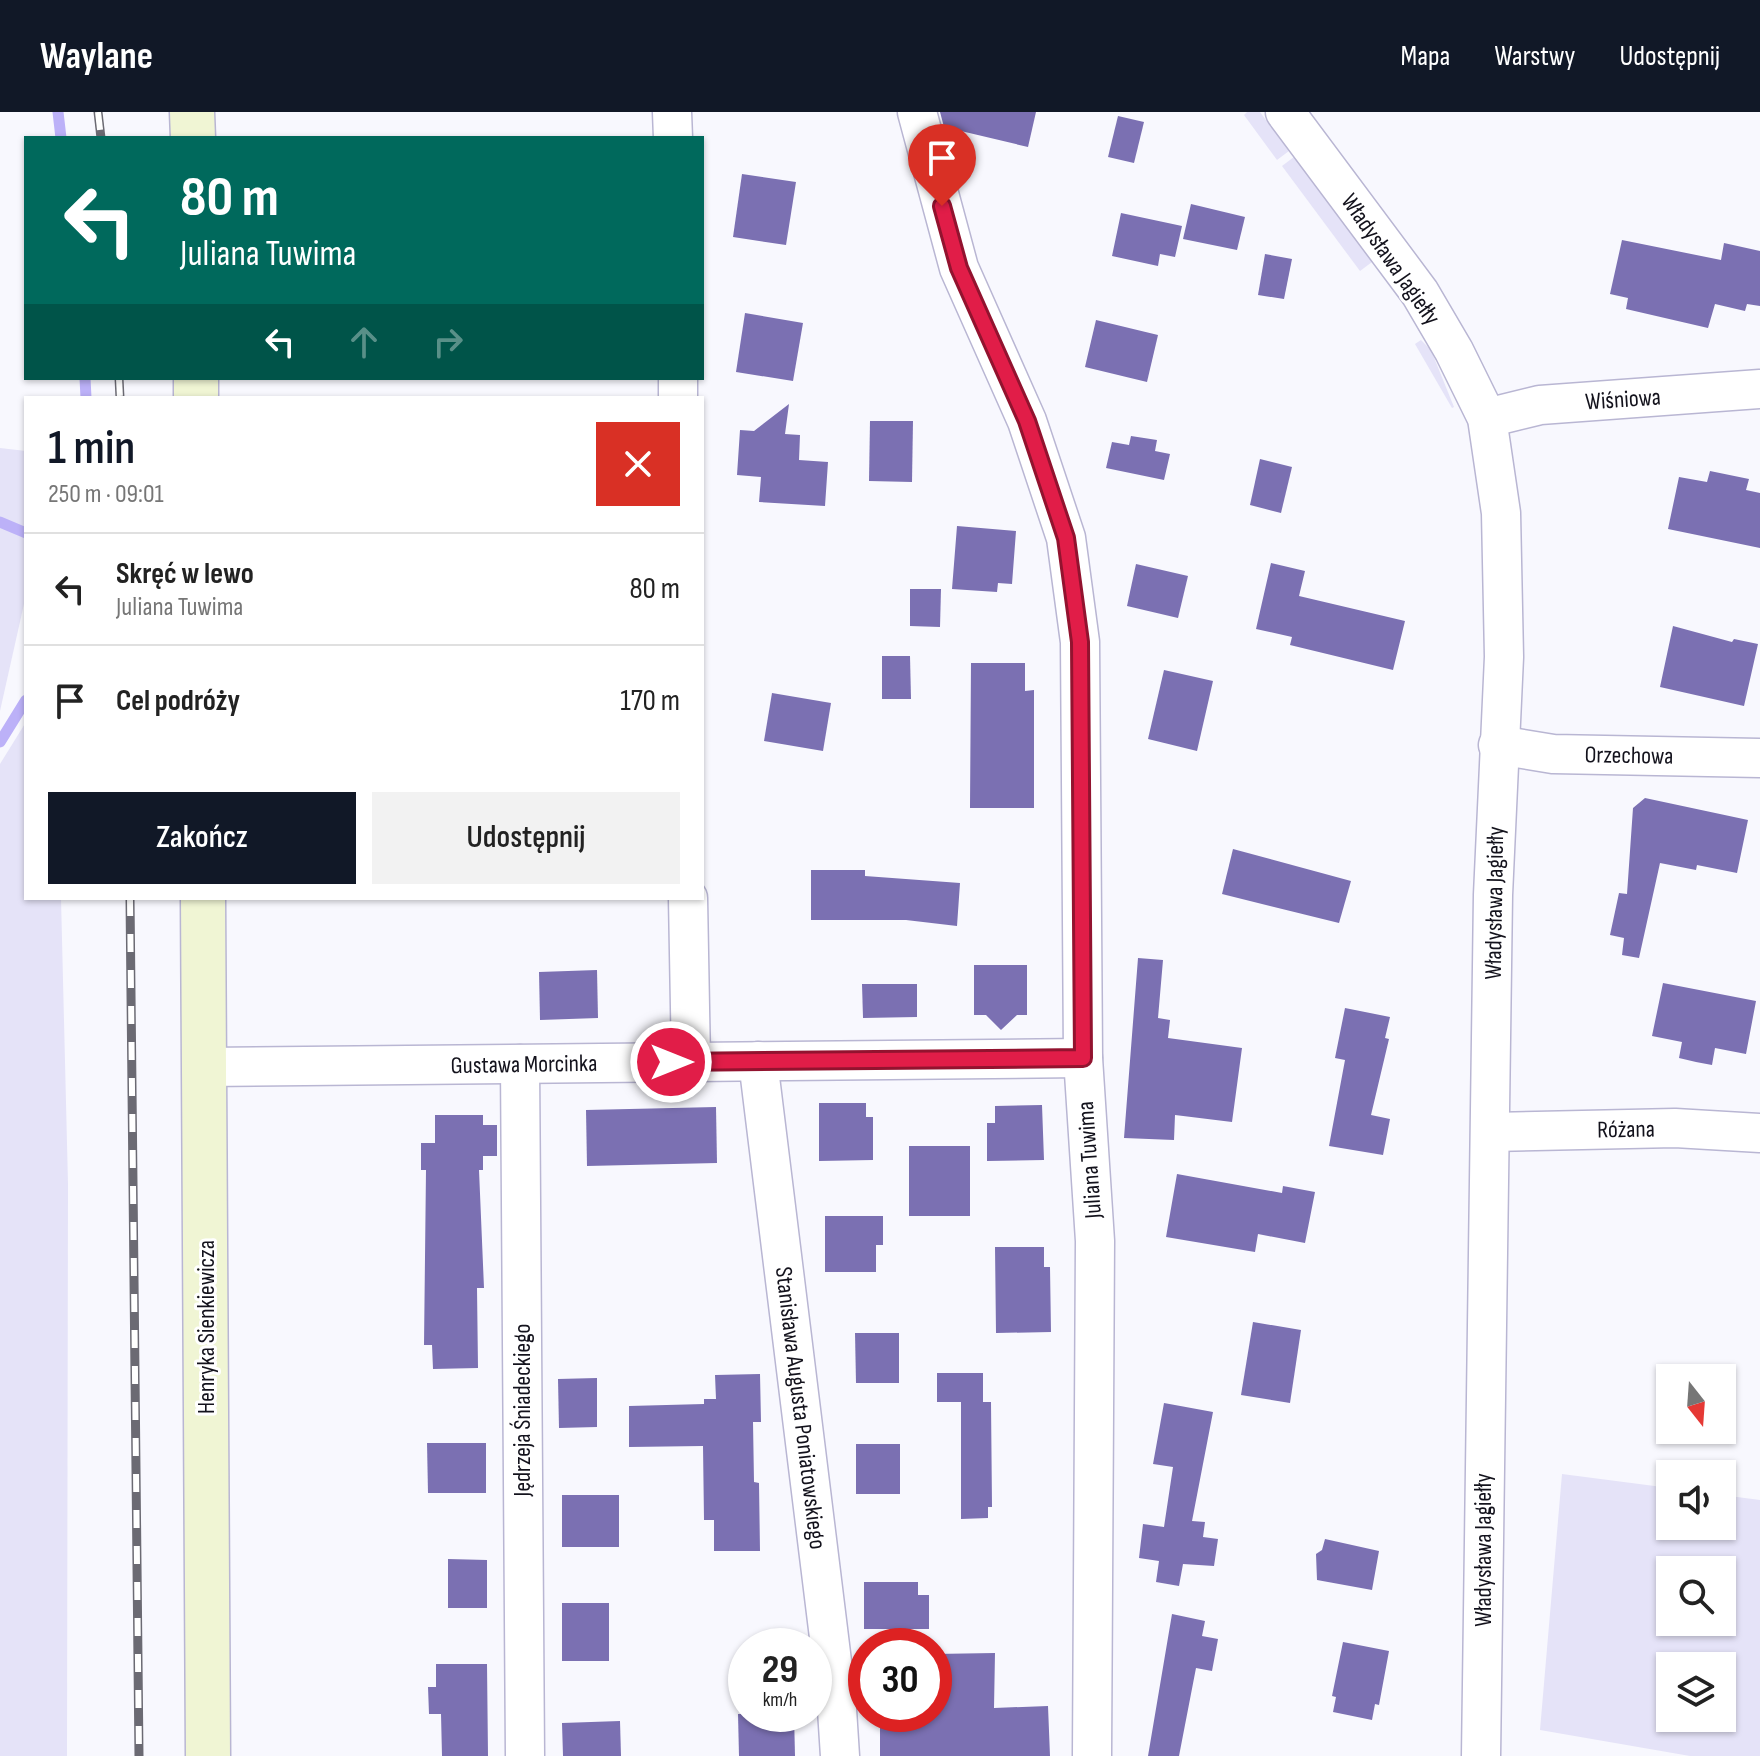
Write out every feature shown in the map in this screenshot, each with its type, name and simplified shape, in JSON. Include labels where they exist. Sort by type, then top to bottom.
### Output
[{"type":"main road","points":[[192,112],[193,136]]},
{"type":"main road","name":"Henryka Sienkiewicza","points":[[203,900],[208,1756]]},
{"type":"street","points":[[672,112],[673,136]]},
{"type":"street","name":"Juliana Tuwima","points":[[917,112],[959,268],[1027,421],[1066,538],[1080,642],[1083,1058],[1095,1241],[1092,1756]]},
{"type":"street","name":"Władysława Jagiełły","points":[[1285,112],[1420,293],[1487,418],[1501,513],[1504,657],[1493,895],[1492,1132],[1485,1310],[1490,1754]]},
{"type":"street","name":"Wiśniowa","points":[[1487,418],[1540,405],[1760,389]]},
{"type":"street","name":"Orzechowa","points":[[1498,745],[1553,754],[1760,758]]},
{"type":"street","points":[[688,900],[691,1062]]},
{"type":"street","name":"Gustawa Morcinka","points":[[206,1067],[1083,1058]]},
{"type":"street","name":"Stanisława Augusta Poniatowskiego","points":[[758,1061],[836,1694],[840,1756]]},
{"type":"street","name":"Jędrzeja Śniadeckiego","points":[[520,1064],[525,1756]]},
{"type":"street","name":"Różana","points":[[1492,1132],[1675,1128],[1760,1133]]},
{"type":"shaded area","points":[[1260,112],[1289,151],[1277,160],[1244,115]]},
{"type":"shaded area","points":[[1294,157],[1372,262],[1360,271],[1282,166]]},
{"type":"shaded area","points":[[1421,340],[1431,350],[1452,408],[1415,344]]},
{"type":"shaded area","points":[[0,448],[24,451],[24,604],[0,711]]},
{"type":"shaded area","points":[[24,725],[24,900],[61,900],[68,1184],[67,1756],[0,1756],[0,764]]},
{"type":"shaded area","points":[[1562,1474],[1656,1486],[1656,1540],[1736,1540],[1736,1497],[1760,1500],[1760,1756],[1690,1756],[1540,1730]]},
{"type":"building","points":[[940,112],[1036,112],[1028,147],[944,127]]},
{"type":"building","points":[[1118,116],[1144,122],[1134,163],[1108,157]]},
{"type":"building","points":[[742,174],[796,182],[786,245],[733,237]]},
{"type":"building","points":[[1191,204],[1245,217],[1237,250],[1183,239]]},
{"type":"building","points":[[1121,213],[1182,226],[1175,257],[1160,254],[1158,266],[1112,256]]},
{"type":"building","points":[[1622,240],[1721,260],[1724,243],[1760,251],[1760,306],[1747,304],[1745,311],[1715,304],[1708,328],[1626,309],[1628,298],[1610,294]]},
{"type":"building","points":[[1265,254],[1292,259],[1284,299],[1258,295]]},
{"type":"building","points":[[745,313],[803,323],[793,381],[736,372]]},
{"type":"building","points":[[1096,320],[1158,335],[1147,382],[1085,367]]},
{"type":"building","points":[[789,404],[785,434],[800,435],[799,460],[828,462],[825,506],[759,502],[761,477],[737,475],[740,430],[754,431]]},
{"type":"building","points":[[870,421],[913,421],[912,482],[869,481]]},
{"type":"building","points":[[1131,436],[1157,440],[1155,451],[1170,454],[1164,480],[1106,468],[1112,442],[1129,445]]},
{"type":"building","points":[[1260,459],[1292,467],[1281,513],[1250,505]]},
{"type":"building","points":[[1710,471],[1749,479],[1746,490],[1760,493],[1760,548],[1668,529],[1679,477],[1707,482]]},
{"type":"building","points":[[957,526],[1016,531],[1012,584],[998,583],[997,592],[952,589]]},
{"type":"building","points":[[1271,563],[1305,571],[1299,596],[1405,621],[1393,670],[1290,645],[1292,637],[1256,629]]},
{"type":"building","points":[[1136,564],[1188,576],[1178,618],[1127,606]]},
{"type":"building","points":[[910,589],[941,589],[940,627],[910,626]]},
{"type":"building","points":[[1673,626],[1732,642],[1734,639],[1758,644],[1744,706],[1660,687]]},
{"type":"building","points":[[882,656],[910,656],[911,699],[882,699]]},
{"type":"building","points":[[971,663],[1025,663],[1025,691],[1034,690],[1034,808],[970,808]]},
{"type":"building","points":[[1164,670],[1213,681],[1197,751],[1148,739]]},
{"type":"building","points":[[772,693],[831,703],[823,751],[764,741]]},
{"type":"building","points":[[1645,798],[1748,820],[1737,873],[1697,865],[1696,870],[1660,863],[1639,958],[1622,955],[1624,938],[1610,935],[1619,893],[1627,894],[1633,808]]},
{"type":"building","points":[[1233,849],[1351,881],[1339,923],[1222,894]]},
{"type":"building","points":[[811,870],[865,870],[865,876],[960,883],[957,926],[906,920],[811,920]]},
{"type":"building","points":[[1138,958],[1163,960],[1158,1018],[1170,1020],[1168,1038],[1242,1048],[1232,1122],[1175,1115],[1174,1140],[1124,1138]]},
{"type":"building","points":[[974,965],[1027,965],[1027,1015],[1017,1015],[1001,1030],[986,1015],[974,1015]]},
{"type":"building","points":[[597,970],[598,1018],[540,1020],[539,972]]},
{"type":"building","points":[[1663,983],[1756,1001],[1746,1054],[1715,1048],[1712,1065],[1696,1062],[1679,1058],[1682,1042],[1652,1036]]},
{"type":"building","points":[[862,984],[917,984],[917,1017],[863,1018]]},
{"type":"building","points":[[1345,1008],[1390,1017],[1385,1038],[1389,1039],[1371,1115],[1390,1119],[1383,1155],[1329,1146],[1345,1060],[1335,1058]]},
{"type":"building","points":[[819,1103],[866,1103],[866,1117],[873,1117],[873,1160],[819,1161]]},
{"type":"building","points":[[1042,1105],[1044,1160],[987,1161],[987,1123],[995,1123],[995,1106]]},
{"type":"building","points":[[716,1107],[717,1163],[587,1166],[586,1110]]},
{"type":"building","points":[[435,1115],[483,1115],[483,1125],[497,1125],[497,1156],[483,1156],[483,1170],[479,1170],[484,1288],[477,1288],[478,1368],[433,1369],[432,1345],[424,1345],[426,1170],[421,1170],[421,1143],[435,1143]]},
{"type":"building","points":[[909,1146],[970,1146],[970,1216],[909,1216]]},
{"type":"building","points":[[1177,1174],[1282,1193],[1283,1186],[1315,1192],[1305,1243],[1258,1234],[1255,1252],[1166,1237]]},
{"type":"building","points":[[825,1216],[883,1216],[883,1245],[876,1245],[876,1272],[825,1272]]},
{"type":"building","points":[[995,1247],[1044,1247],[1044,1267],[1050,1267],[1051,1332],[996,1333]]},
{"type":"building","points":[[1253,1322],[1301,1330],[1290,1403],[1241,1395]]},
{"type":"building","points":[[855,1333],[899,1333],[899,1383],[856,1383]]},
{"type":"building","points":[[937,1373],[983,1373],[983,1402],[991,1402],[992,1507],[988,1507],[988,1518],[961,1519],[961,1402],[937,1402]]},
{"type":"building","points":[[760,1374],[761,1422],[753,1422],[754,1482],[759,1483],[760,1551],[714,1551],[714,1520],[704,1520],[703,1446],[629,1447],[629,1406],[704,1404],[704,1399],[716,1399],[715,1375]]},
{"type":"building","points":[[597,1378],[597,1427],[559,1428],[558,1379]]},
{"type":"building","points":[[1164,1403],[1213,1412],[1192,1521],[1205,1522],[1203,1537],[1218,1539],[1214,1566],[1183,1564],[1179,1586],[1156,1582],[1159,1561],[1139,1558],[1143,1524],[1164,1527],[1173,1467],[1153,1464]]},
{"type":"building","points":[[427,1443],[486,1443],[486,1493],[428,1493]]},
{"type":"building","points":[[856,1444],[900,1444],[900,1494],[856,1494]]},
{"type":"building","points":[[562,1495],[619,1495],[619,1547],[562,1547]]},
{"type":"building","points":[[1325,1539],[1379,1551],[1372,1590],[1317,1580],[1316,1554],[1322,1550]]},
{"type":"building","points":[[448,1559],[487,1560],[487,1608],[448,1608]]},
{"type":"building","points":[[864,1582],[918,1582],[918,1595],[929,1595],[929,1628],[864,1628]]},
{"type":"building","points":[[562,1603],[609,1603],[609,1661],[562,1661]]},
{"type":"building","points":[[1172,1614],[1205,1621],[1202,1636],[1218,1639],[1212,1671],[1196,1668],[1179,1756],[1148,1756]]},
{"type":"building","points":[[1343,1642],[1389,1651],[1379,1705],[1375,1704],[1372,1720],[1333,1712],[1336,1697],[1332,1696]]},
{"type":"building","points":[[995,1653],[994,1708],[1048,1706],[1050,1756],[880,1756],[880,1732],[952,1732],[952,1654]]},
{"type":"building","points":[[436,1664],[487,1664],[488,1756],[442,1756],[441,1714],[429,1714],[428,1687],[436,1687]]},
{"type":"building","points":[[620,1721],[621,1756],[563,1756],[562,1723]]},
{"type":"building","points":[[738,1732],[794,1732],[795,1756],[739,1756]]},
{"type":"waterway","points":[[58,112],[61,136]]},
{"type":"waterway","points":[[85,380],[86,396]]},
{"type":"waterway","points":[[0,522],[24,532]]},
{"type":"waterway","points":[[0,742],[24,703]]},
{"type":"railway","points":[[98,112],[101,136]]},
{"type":"railway","points":[[119,380],[120,396]]},
{"type":"railway","points":[[130,900],[139,1756]]},
{"type":"route","points":[[671,1062],[1083,1058],[1080,642],[1066,538],[1027,421],[959,268],[942,206]]}]
